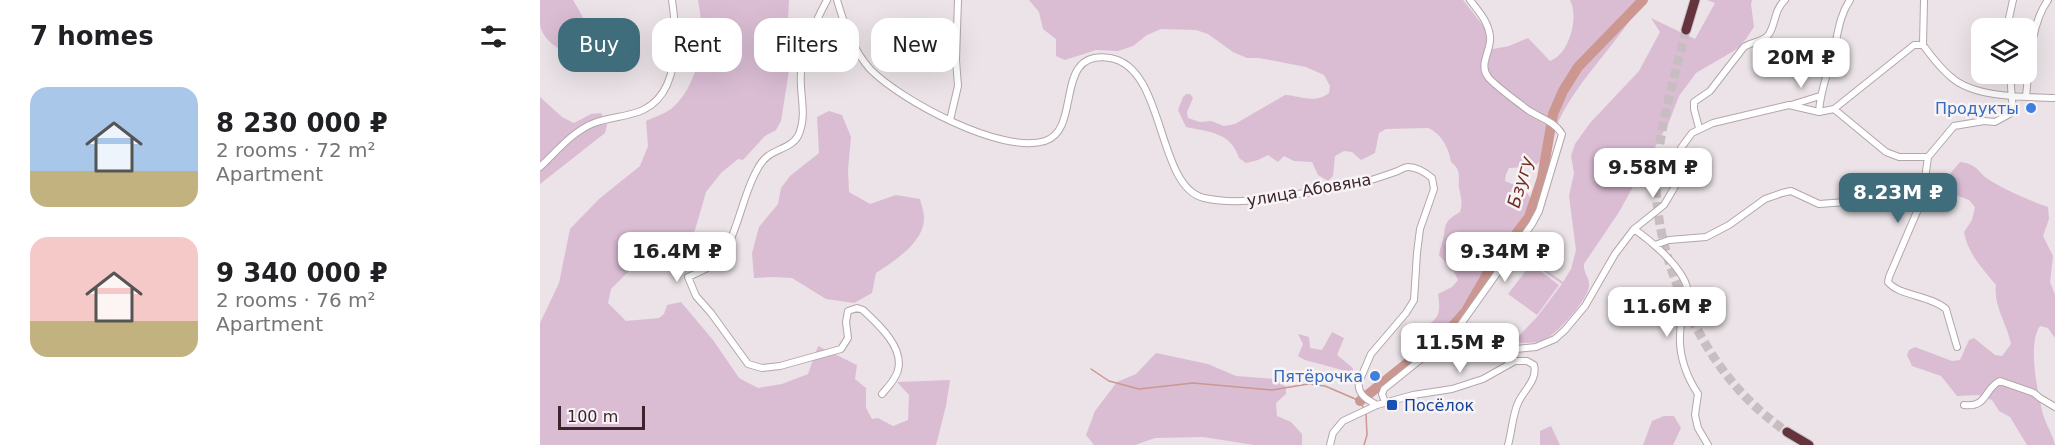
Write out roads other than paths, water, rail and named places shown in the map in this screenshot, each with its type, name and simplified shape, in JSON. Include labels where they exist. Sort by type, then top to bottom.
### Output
[{"type":"highway","points":[[1686,30],[1695,0]]},
{"type":"highway","points":[[1787,432],[1809,445]]},
{"type":"street","points":[[540,167],[580,130],[595,122],[645,109],[664,91],[675,47],[672,0]]},
{"type":"street","points":[[827,0],[817,18],[801,73],[803,119],[797,138],[767,157],[757,170],[731,238],[721,256],[716,262],[688,277],[696,296],[748,364],[762,368],[780,366],[841,349],[848,338],[846,322],[848,312],[857,308],[863,310],[896,348],[899,360],[898,372],[882,394]]},
{"type":"street","name":"улица Абовяна","points":[[837,0],[844,24],[870,69],[910,98],[950,120],[970,130],[1009,141],[1029,143],[1045,141],[1058,133],[1066,115],[1072,80],[1077,70],[1085,62],[1098,58],[1110,58],[1124,63],[1135,72],[1145,87],[1179,175],[1190,190],[1201,198],[1241,202],[1352,186],[1408,167],[1423,171],[1432,178],[1434,189],[1420,229],[1414,300],[1367,362],[1358,387],[1365,397],[1377,405]]},
{"type":"street","points":[[950,120],[957,86],[958,0]]},
{"type":"street","points":[[1385,402],[1382,394],[1384,389],[1456,331],[1532,224],[1539,211],[1562,134],[1554,124],[1526,109],[1486,74],[1484,68],[1491,40],[1489,28],[1470,0]]},
{"type":"street","points":[[1699,128],[1694,109],[1695,102],[1710,91],[1744,47],[1750,42],[1764,39],[1769,34],[1774,17],[1785,0]]},
{"type":"street","points":[[1819,112],[1820,96],[1833,53],[1838,26],[1850,0]]},
{"type":"street","points":[[1924,0],[1923,45],[1951,77],[1989,93],[2012,97],[2055,98]]},
{"type":"street","points":[[2009,18],[2013,0]]},
{"type":"street","points":[[2026,98],[2029,67],[2040,12],[2048,0]]},
{"type":"street","points":[[1789,105],[1819,112],[1834,109],[1914,45],[1923,45]]},
{"type":"street","points":[[1957,347],[1946,309],[1927,297],[1893,287],[1888,282],[1900,248],[1922,200],[1928,157],[1954,126],[1984,121],[1995,122],[2013,112],[2011,84]]},
{"type":"street","points":[[1508,363],[1510,353],[1514,350],[1545,344],[1565,330],[1585,306],[1615,254],[1634,229],[1664,205],[1679,177],[1681,148],[1692,133],[1699,128],[1740,116],[1820,96]]},
{"type":"street","points":[[1834,109],[1886,152],[1899,157],[1928,157]]},
{"type":"street","points":[[1655,245],[1669,240],[1707,237],[1729,225],[1765,199],[1791,191],[1819,204],[1860,201]]},
{"type":"street","points":[[1634,229],[1655,245],[1676,268],[1687,289],[1679,333],[1682,363],[1698,394],[1695,416],[1698,428],[1708,445]]},
{"type":"street","points":[[1330,445],[1336,428],[1343,421],[1377,405],[1452,389],[1483,379],[1508,363],[1527,361],[1534,365],[1535,371],[1514,413],[1508,445]]},
{"type":"street","points":[[1964,405],[1978,404],[2000,381],[2034,393],[2055,407]]},
{"type":"waterway","name":"Бзугу","points":[[1360,401],[1415,357],[1435,346],[1466,311],[1493,264],[1529,217],[1542,178],[1553,114],[1563,91],[1578,67],[1643,0]]},
{"type":"waterway","points":[[1091,369],[1109,381],[1139,389],[1193,383],[1272,390],[1308,384],[1325,386],[1360,401],[1364,409]]},
{"type":"waterway","name":"Бзугу","points":[[1364,445],[1367,435],[1366,414]]},
{"type":"tunnel","points":[[1686,30],[1665,116],[1657,168],[1656,195],[1666,253],[1688,310],[1717,362],[1745,397],[1787,432]]},
{"type":"place","name":"Продукты","points":[[2031,108]]},
{"type":"place","name":"Пятёрочка","points":[[1375,376]]},
{"type":"place","name":"Посёлок","points":[[1392,405]]}]
